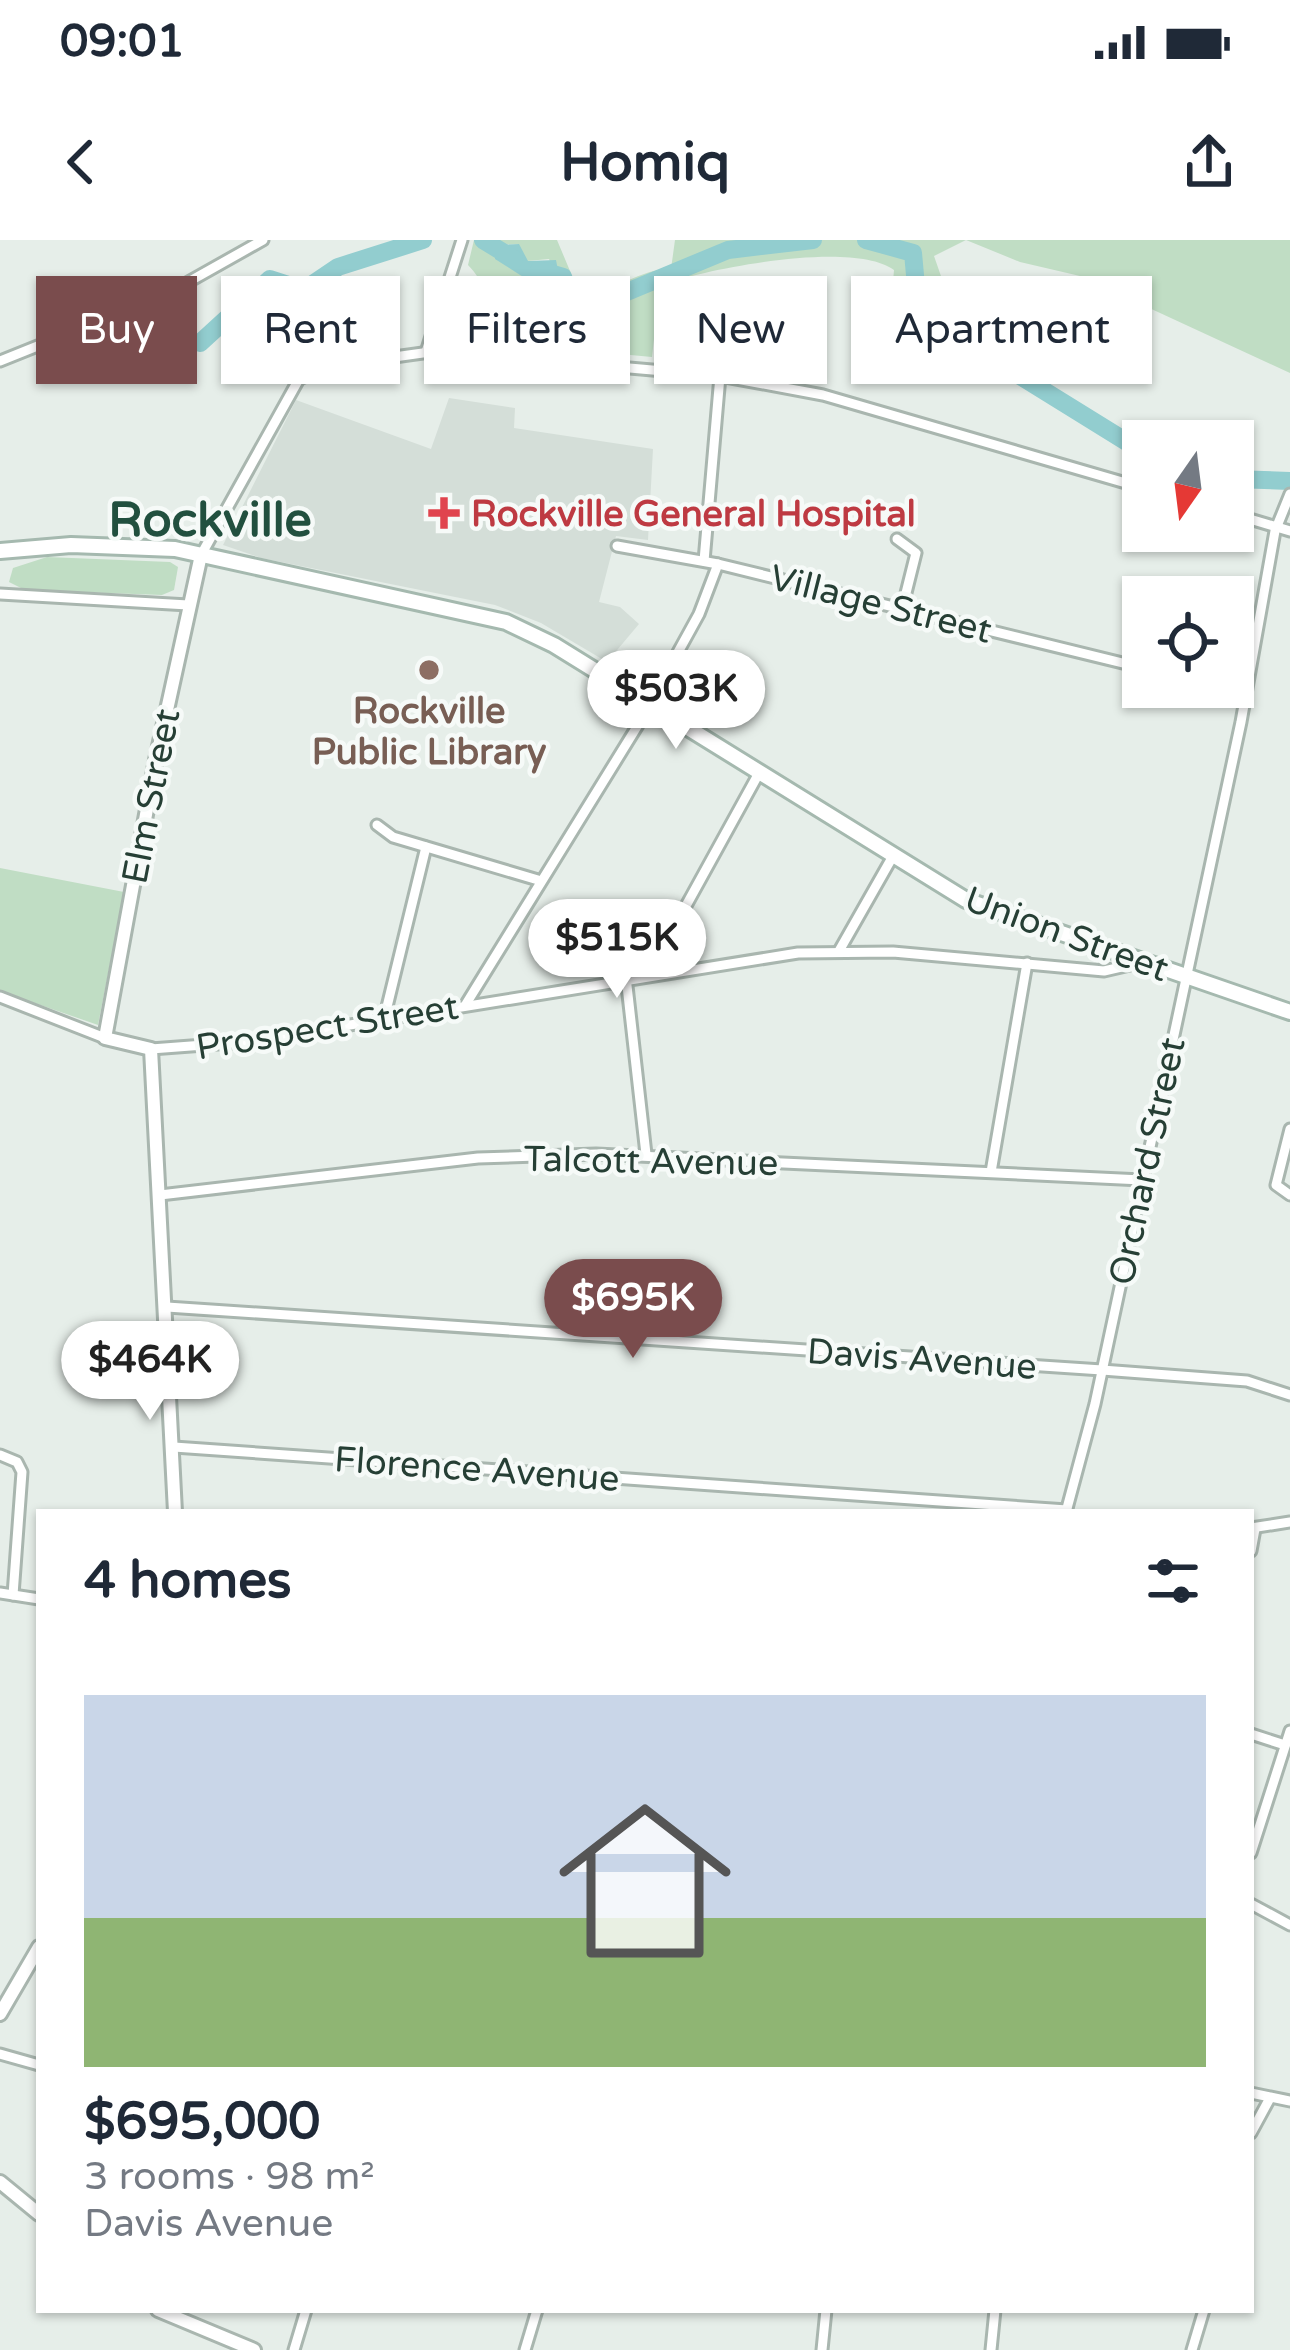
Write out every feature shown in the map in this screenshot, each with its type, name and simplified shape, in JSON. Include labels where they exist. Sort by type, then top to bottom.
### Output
[{"type":"main road","name":"Union Street","points":[[0,550],[121,545],[201,555],[506,622],[554,644],[973,903],[1290,1012]]},
{"type":"street","points":[[0,361],[167,294],[262,240]]},
{"type":"street","points":[[450,276],[460,245]]},
{"type":"street","points":[[201,555],[286,397],[303,376],[424,352]]},
{"type":"street","points":[[704,561],[719,384]]},
{"type":"street","points":[[763,384],[823,395],[1122,482]]},
{"type":"street","name":"Orchard Street","points":[[1254,649],[1276,527],[1289,495]]},
{"type":"street","points":[[1254,520],[1290,531]]},
{"type":"street","points":[[897,539],[916,553],[902,609]]},
{"type":"street","name":"Village Street","points":[[617,546],[718,564],[1122,663]]},
{"type":"street","name":"Elm Street","points":[[105,1038],[201,555]]},
{"type":"street","points":[[466,1004],[699,614],[718,564]]},
{"type":"street","points":[[0,594],[188,605]]},
{"type":"street","name":"Orchard Street","points":[[1067,1509],[1102,1370],[1243,708]]},
{"type":"street","points":[[649,973],[759,773]]},
{"type":"street","points":[[377,825],[426,847],[538,880]]},
{"type":"street","points":[[384,1018],[426,847]]},
{"type":"street","points":[[838,951],[893,856]]},
{"type":"street","points":[[1089,968],[1110,949]]},
{"type":"street","name":"Prospect Street","points":[[0,998],[105,1038],[152,1049],[230,1044],[649,973],[838,951],[1118,971],[1144,961]]},
{"type":"street","points":[[992,1172],[1027,963]]},
{"type":"street","points":[[626,977],[646,1154]]},
{"type":"street","points":[[152,1049],[175,1509]]},
{"type":"street","points":[[1290,1129],[1277,1187],[1290,1195]]},
{"type":"street","name":"Talcott Avenue","points":[[160,1195],[478,1158],[646,1154],[1142,1180]]},
{"type":"street","name":"Davis Avenue","points":[[167,1307],[1247,1381],[1290,1395]]},
{"type":"street","name":"Florence Avenue","points":[[175,1447],[1041,1509]]},
{"type":"street","points":[[0,1455],[17,1462],[22,1472],[13,1595]]},
{"type":"street","points":[[876,1509],[880,1496]]},
{"type":"street","points":[[1254,1529],[1290,1522]]},
{"type":"street","points":[[0,1593],[36,1599]]},
{"type":"street","points":[[1254,1843],[1290,1731]]},
{"type":"street","points":[[1254,1735],[1285,1745]]},
{"type":"street","points":[[1254,1906],[1290,1925]]},
{"type":"street","points":[[0,2014],[36,1953]]},
{"type":"street","points":[[0,2054],[36,2064]]},
{"type":"street","points":[[1254,2094],[1290,2101]]},
{"type":"street","points":[[1254,2127],[1270,2098]]},
{"type":"street","points":[[0,2182],[36,2212]]},
{"type":"street","points":[[163,2313],[254,2350]]},
{"type":"street","points":[[186,2326],[189,2313]]},
{"type":"street","points":[[294,2350],[305,2313]]},
{"type":"street","points":[[525,2350],[536,2313]]},
{"type":"street","points":[[822,2350],[826,2313]]},
{"type":"street","points":[[991,2350],[995,2313]]},
{"type":"street","points":[[1192,2350],[1203,2313]]},
{"type":"shaded area","name":"Rockville General Hospital","points":[[449,398],[515,408],[514,428],[653,449],[648,540],[616,536],[599,602],[620,607],[639,624],[607,662],[541,623],[495,605],[261,558],[223,545],[296,400],[431,449]]},
{"type":"green space","points":[[474,240],[557,240],[572,276],[557,276],[549,259],[527,261],[518,244],[495,245],[495,258],[523,276],[476,276],[468,265]]},
{"type":"green space","points":[[675,240],[966,240],[934,256],[941,276],[893,276],[894,270],[874,261],[815,257],[693,276],[654,276],[652,357],[630,355],[630,280],[671,269]]},
{"type":"green space","points":[[966,240],[1290,240],[1290,373],[1152,309],[1152,276],[1080,276],[1020,262]]},
{"type":"green space","points":[[47,557],[170,562],[178,567],[174,590],[162,595],[25,590],[9,582],[13,568]]},
{"type":"green space","points":[[0,868],[124,892],[98,1025],[0,991]]},
{"type":"water","points":[[519,244],[528,261],[556,260],[559,276],[522,276],[495,259],[495,245]]},
{"type":"waterway","points":[[200,343],[270,279],[304,290],[338,267],[423,240]]},
{"type":"waterway","points":[[483,240],[514,259]]},
{"type":"waterway","points":[[539,270],[563,277],[572,298],[610,299],[728,250],[813,240]]},
{"type":"waterway","points":[[866,240],[913,253],[917,297],[970,345],[1122,439]]},
{"type":"waterway","points":[[1254,480],[1290,481]]},
{"type":"place","name":"Rockville General Hospital","points":[[444,513]]},
{"type":"place","name":"Rockville Public Library","points":[[429,670]]},
{"type":"district","name":"Rockville","points":[[210,519]]}]
